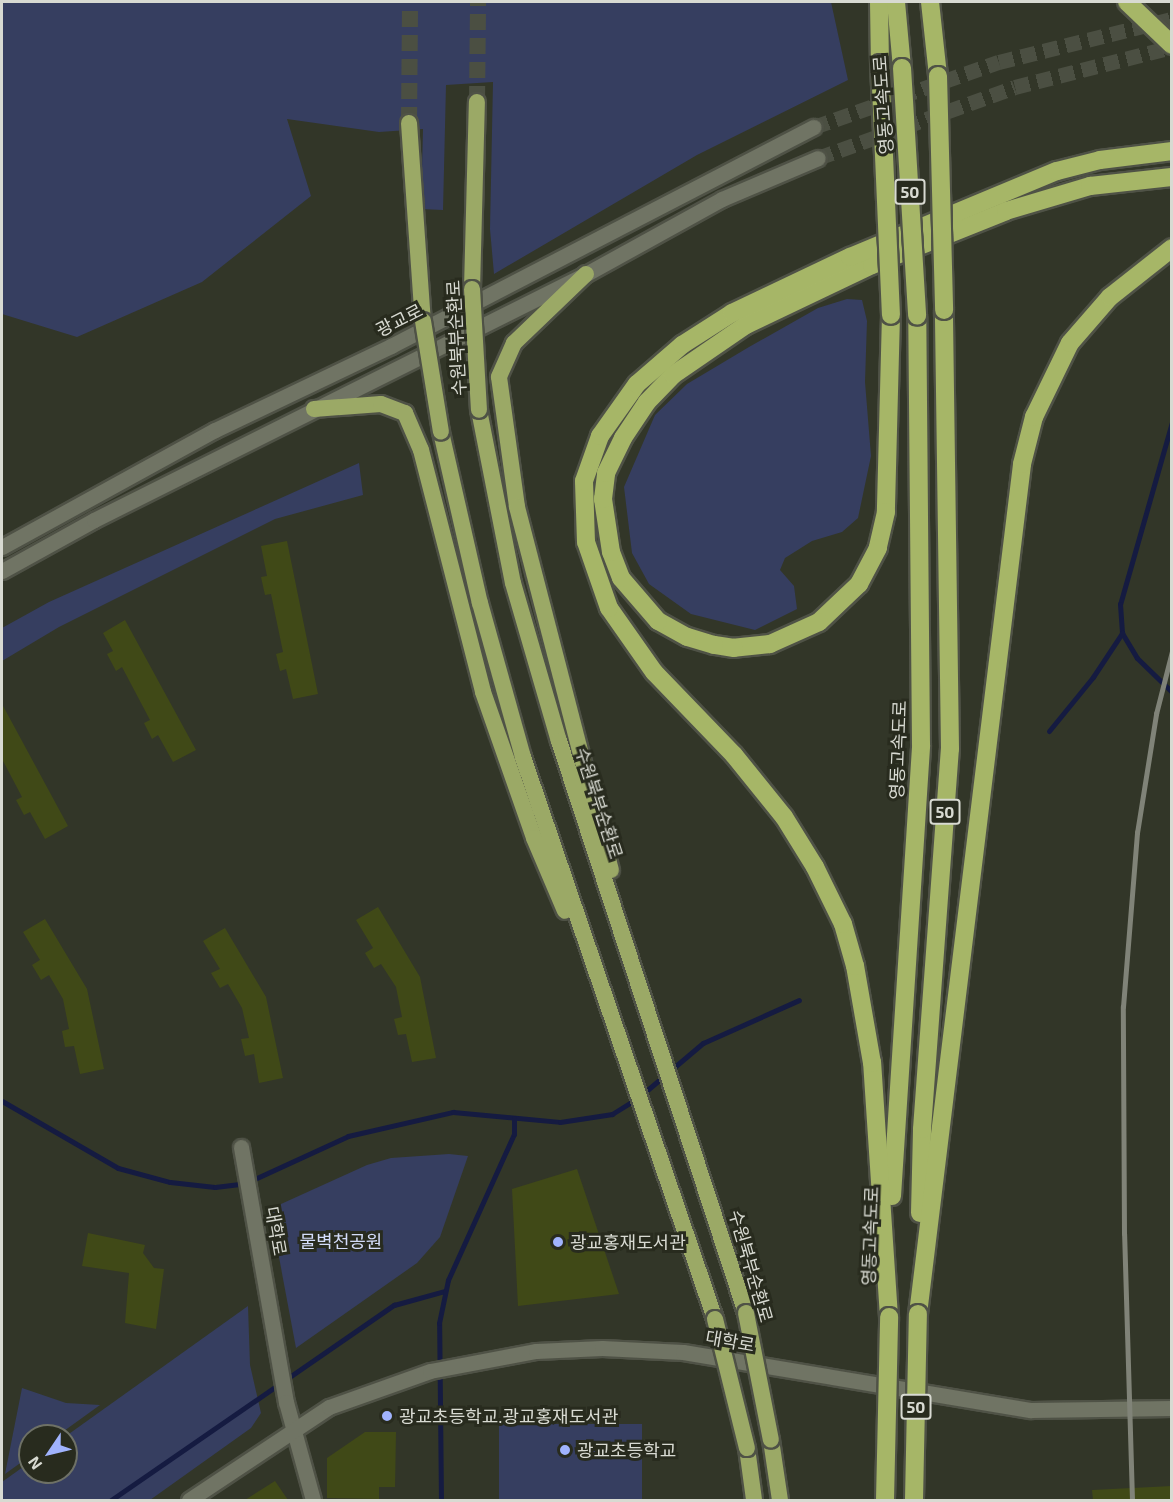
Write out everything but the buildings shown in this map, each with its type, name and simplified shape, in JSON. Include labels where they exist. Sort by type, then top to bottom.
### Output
[{"type":"highway","points":[[879,2],[880,64],[891,315],[886,512],[878,548],[859,584],[819,622],[770,644],[714,645],[687,638],[658,621],[621,578],[611,552],[603,499],[606,473],[618,446],[647,402],[673,375],[746,326],[872,265],[995,216],[1090,186],[1172,177]]},
{"type":"highway","name":"영동고속도로","points":[[885,1500],[893,1160],[921,745],[917,316],[896,2]]},
{"type":"highway","name":"50","points":[[914,1500],[922,1129],[950,749],[944,310],[938,76],[930,2]]},
{"type":"highway","points":[[1127,2],[1172,45]]},
{"type":"highway","name":"수원북부순환로","points":[[477,102],[472,289],[479,410],[513,583],[559,741],[746,1313],[771,1440],[780,1500]]},
{"type":"highway","name":"수원북부순환로","points":[[409,123],[423,321],[441,432],[477,592],[523,757],[715,1318],[747,1448],[754,1500]]},
{"type":"highway","points":[[889,1317],[872,1063],[858,975],[843,924],[815,867],[784,817],[734,755],[654,672],[609,608],[586,542],[584,481],[600,436],[638,384],[682,345],[732,314],[850,256],[1048,175],[1100,160],[1172,152]]},
{"type":"highway","points":[[918,1314],[1022,464],[1034,417],[1070,343],[1110,297],[1172,249]]},
{"type":"highway","points":[[586,274],[514,343],[500,377],[501,404],[518,507],[645,1008]]},
{"type":"highway","points":[[314,409],[381,404],[405,413],[421,450],[483,692],[534,838],[617,1034]]},
{"type":"main road","name":"광교로","points":[[2,547],[215,430],[390,346],[814,127]]},
{"type":"main road","points":[[2,571],[314,409],[586,274],[722,199],[818,158]]},
{"type":"main road","name":"대학로","points":[[241,1147],[286,1402],[293,1429]]},
{"type":"main road","name":"대학로","points":[[189,1500],[329,1407],[404,1379],[458,1363],[559,1349],[666,1351],[991,1406],[1031,1410],[1172,1408]]},
{"type":"main road","points":[[293,1429],[313,1500]]},
{"type":"green space","points":[[2,2],[831,2],[848,80],[697,155],[494,274],[490,229],[493,82],[446,85],[443,210],[421,209],[423,129],[379,132],[287,119],[311,196],[202,282],[77,337],[2,314]]},
{"type":"green space","points":[[847,299],[862,300],[867,321],[865,382],[871,456],[858,518],[842,532],[812,541],[785,558],[780,570],[794,586],[797,609],[755,630],[691,614],[649,584],[632,553],[624,487],[655,415],[687,384],[818,308]]},
{"type":"green space","points":[[359,463],[363,495],[275,519],[59,627],[2,661],[2,628],[49,602]]},
{"type":"green space","name":"물벽천공원","points":[[449,1154],[468,1156],[440,1237],[417,1263],[296,1348],[270,1209],[367,1165],[391,1158]]},
{"type":"green space","points":[[248,1306],[250,1365],[261,1413],[251,1428],[150,1500],[2,1500],[2,1482],[18,1471],[18,1484],[78,1484],[78,1427]]},
{"type":"green space","points":[[22,1388],[66,1403],[100,1405],[74,1424],[18,1424],[18,1465],[5,1474]]},
{"type":"green space","points":[[499,1424],[642,1424],[642,1500],[499,1500]]},
{"type":"waterway","points":[[1172,422],[1120,604],[1122,633],[1137,658],[1172,692]]},
{"type":"waterway","points":[[1049,731],[1093,677],[1122,633]]},
{"type":"waterway","points":[[2,1101],[118,1168],[170,1182],[215,1187],[246,1183],[348,1136],[453,1112],[560,1122],[612,1114],[639,1097],[703,1043],[799,1000]]},
{"type":"waterway","points":[[441,1500],[439,1323],[448,1280],[514,1134],[514,1118]]},
{"type":"waterway","points":[[111,1500],[394,1305],[445,1291]]},
{"type":"tunnel","points":[[409,123],[410,2]]},
{"type":"tunnel","points":[[477,102],[478,2]]},
{"type":"tunnel","points":[[814,127],[999,62],[1172,19]]},
{"type":"tunnel","points":[[818,158],[1015,87],[1172,47]]},
{"type":"railway","points":[[1132,1500],[1124,1234],[1123,1007],[1137,833],[1156,714],[1172,651]]},
{"type":"place","name":"광교홍재도서관","points":[[558,1242]]},
{"type":"place","name":"광교초등학교.광교홍재도서관","points":[[387,1416]]},
{"type":"place","name":"광교초등학교","points":[[565,1450]]}]
